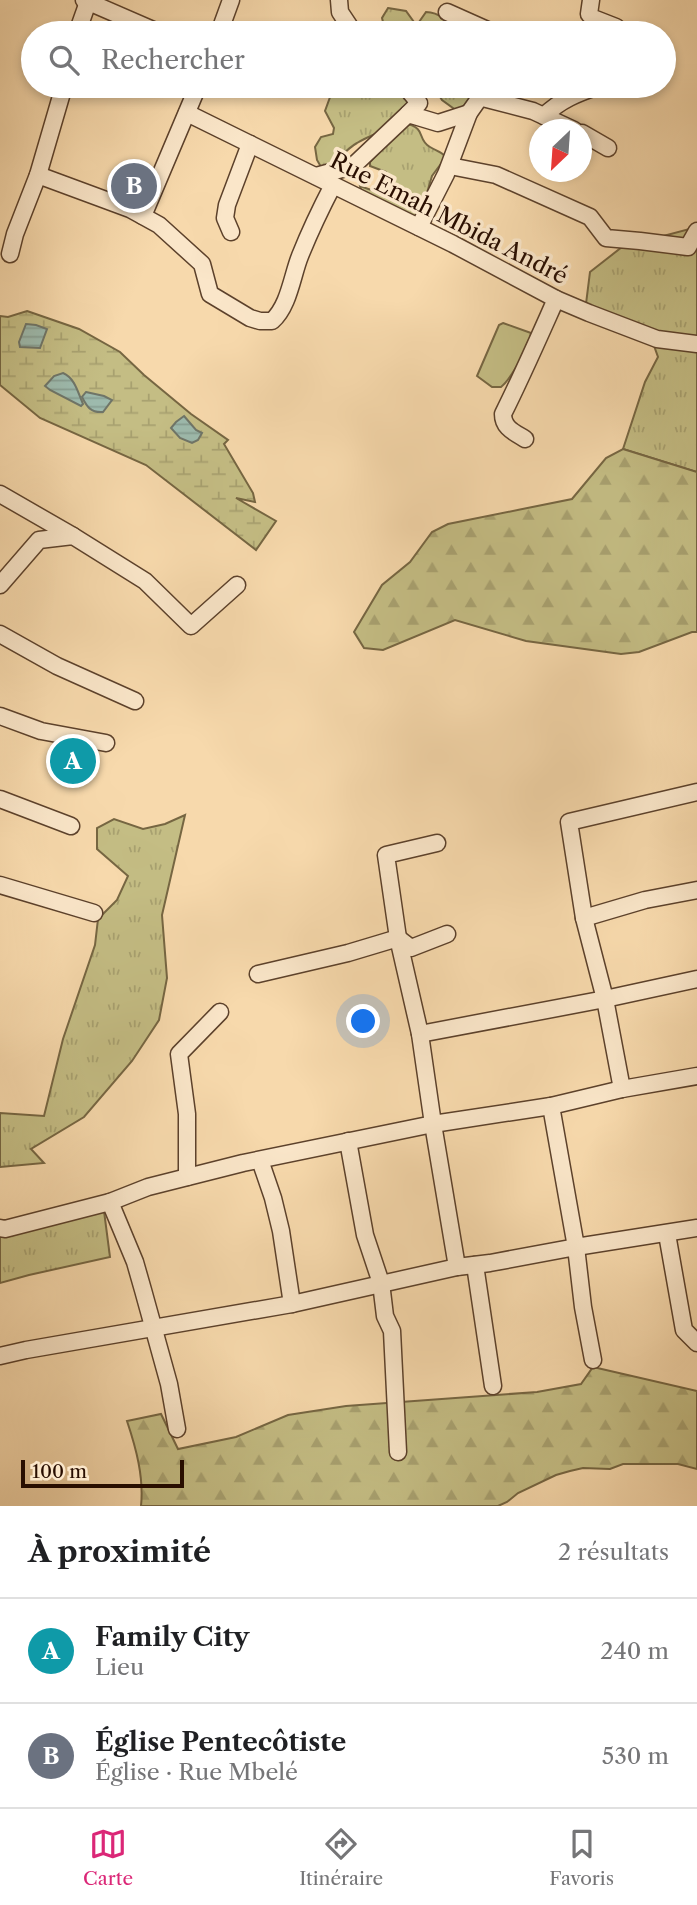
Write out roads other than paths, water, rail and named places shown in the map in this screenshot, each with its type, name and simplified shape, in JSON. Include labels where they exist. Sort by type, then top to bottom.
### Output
[{"type":"street","points":[[223,21],[231,0]]},
{"type":"street","points":[[339,0],[340,12],[346,21]]},
{"type":"street","points":[[591,0],[589,14],[601,21]]},
{"type":"street","points":[[80,21],[86,1],[132,21]]},
{"type":"street","points":[[447,12],[467,21]]},
{"type":"street","points":[[10,254],[38,175],[60,98]]},
{"type":"street","points":[[143,216],[193,98]]},
{"type":"street","points":[[316,176],[354,166],[419,103],[415,98]]},
{"type":"street","points":[[419,228],[450,166],[469,113],[479,98]]},
{"type":"street","points":[[498,98],[550,119]]},
{"type":"street","points":[[544,116],[569,98]]},
{"type":"street","name":"Rue Emah Mbida André","points":[[187,113],[333,184],[556,299],[657,339],[696,346]]},
{"type":"street","points":[[408,114],[438,123],[469,113]]},
{"type":"street","points":[[592,139],[608,148]]},
{"type":"street","points":[[231,232],[225,218],[227,205],[250,144]]},
{"type":"street","points":[[450,166],[496,175],[590,217],[606,239],[688,247],[697,231]]},
{"type":"street","points":[[38,175],[111,201],[165,229],[200,261],[210,294],[250,318],[260,321],[272,321],[277,317],[310,231],[333,184]]},
{"type":"street","points":[[525,439],[507,428],[503,414],[556,299]]},
{"type":"street","points":[[0,494],[145,581],[191,626],[237,585]]},
{"type":"street","points":[[0,585],[38,540],[73,536]]},
{"type":"street","points":[[0,634],[57,666],[135,701]]},
{"type":"street","points":[[0,716],[31,729],[106,743]]},
{"type":"street","points":[[622,1089],[605,999],[584,918],[569,822],[697,792]]},
{"type":"street","points":[[0,799],[71,826]]},
{"type":"street","points":[[437,843],[386,855],[398,938],[420,1034],[457,1267]]},
{"type":"street","points":[[0,885],[94,913]]},
{"type":"street","points":[[584,918],[645,900],[697,890]]},
{"type":"street","points":[[398,938],[411,948],[447,934]]},
{"type":"street","points":[[258,974],[398,938]]},
{"type":"street","points":[[420,1034],[697,979]]},
{"type":"street","points":[[187,1177],[187,1114],[179,1054],[220,1012]]},
{"type":"street","points":[[0,1228],[5,1229],[110,1202],[148,1187],[260,1160],[433,1124],[551,1106],[622,1089],[697,1076]]},
{"type":"street","points":[[551,1106],[593,1360]]},
{"type":"street","points":[[348,1141],[365,1235],[381,1283],[385,1316],[392,1331],[398,1452]]},
{"type":"street","points":[[260,1160],[281,1231],[292,1304]]},
{"type":"street","points":[[110,1202],[135,1262],[169,1384],[177,1429]]},
{"type":"street","points":[[0,1356],[292,1304],[457,1267],[697,1228]]},
{"type":"street","points":[[667,1234],[684,1330],[697,1343]]},
{"type":"street","points":[[475,1265],[493,1386]]},
{"type":"place","name":"Église Pentecôtiste","points":[[134,186]]},
{"type":"place","name":"Family City","points":[[73,761]]}]
